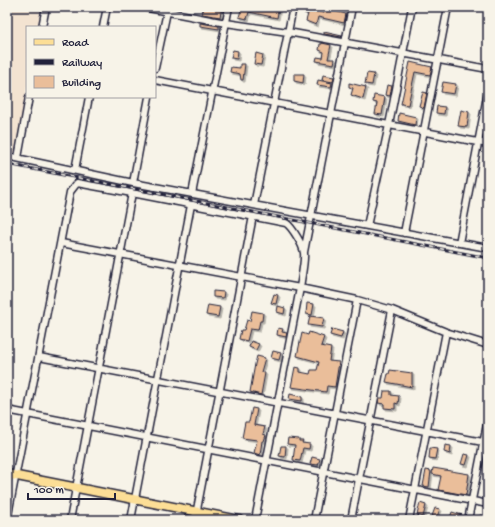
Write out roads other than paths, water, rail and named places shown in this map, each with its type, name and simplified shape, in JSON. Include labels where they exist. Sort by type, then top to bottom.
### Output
[{"type":"main road","points":[[7,474],[135,500],[196,516],[239,520]]},
{"type":"street","points":[[42,26],[46,7]]},
{"type":"street","points":[[103,26],[107,7]]},
{"type":"street","points":[[143,7],[167,9],[226,24],[288,32],[488,69]]},
{"type":"street","points":[[192,194],[229,7]]},
{"type":"street","points":[[254,204],[293,7]]},
{"type":"street","points":[[254,520],[300,288],[304,252],[352,7]]},
{"type":"street","points":[[367,226],[389,125],[412,7]]},
{"type":"street","points":[[404,233],[448,7]]},
{"type":"street","points":[[156,63],[167,9]]},
{"type":"street","points":[[156,80],[488,144]]},
{"type":"street","points":[[459,243],[488,91]]},
{"type":"street","points":[[18,158],[29,98]]},
{"type":"street","points":[[75,170],[89,98]]},
{"type":"street","points":[[133,183],[149,98]]},
{"type":"street","points":[[7,156],[133,183],[488,248]]},
{"type":"street","points":[[7,520],[70,192],[77,183],[286,223],[291,226],[304,252]]},
{"type":"street","points":[[70,520],[132,193]]},
{"type":"street","points":[[131,520],[191,205]]},
{"type":"street","points":[[196,516],[252,216]]},
{"type":"street","points":[[61,243],[241,276],[356,300],[392,310],[446,332],[488,345]]},
{"type":"street","points":[[314,520],[356,300]]},
{"type":"street","points":[[350,520],[392,310]]},
{"type":"street","points":[[409,520],[446,332]]},
{"type":"street","points":[[39,357],[486,443]]},
{"type":"street","points":[[7,410],[488,504]]},
{"type":"street","points":[[468,520],[486,443],[488,419]]},
{"type":"railway","points":[[7,164],[488,258]]}]
